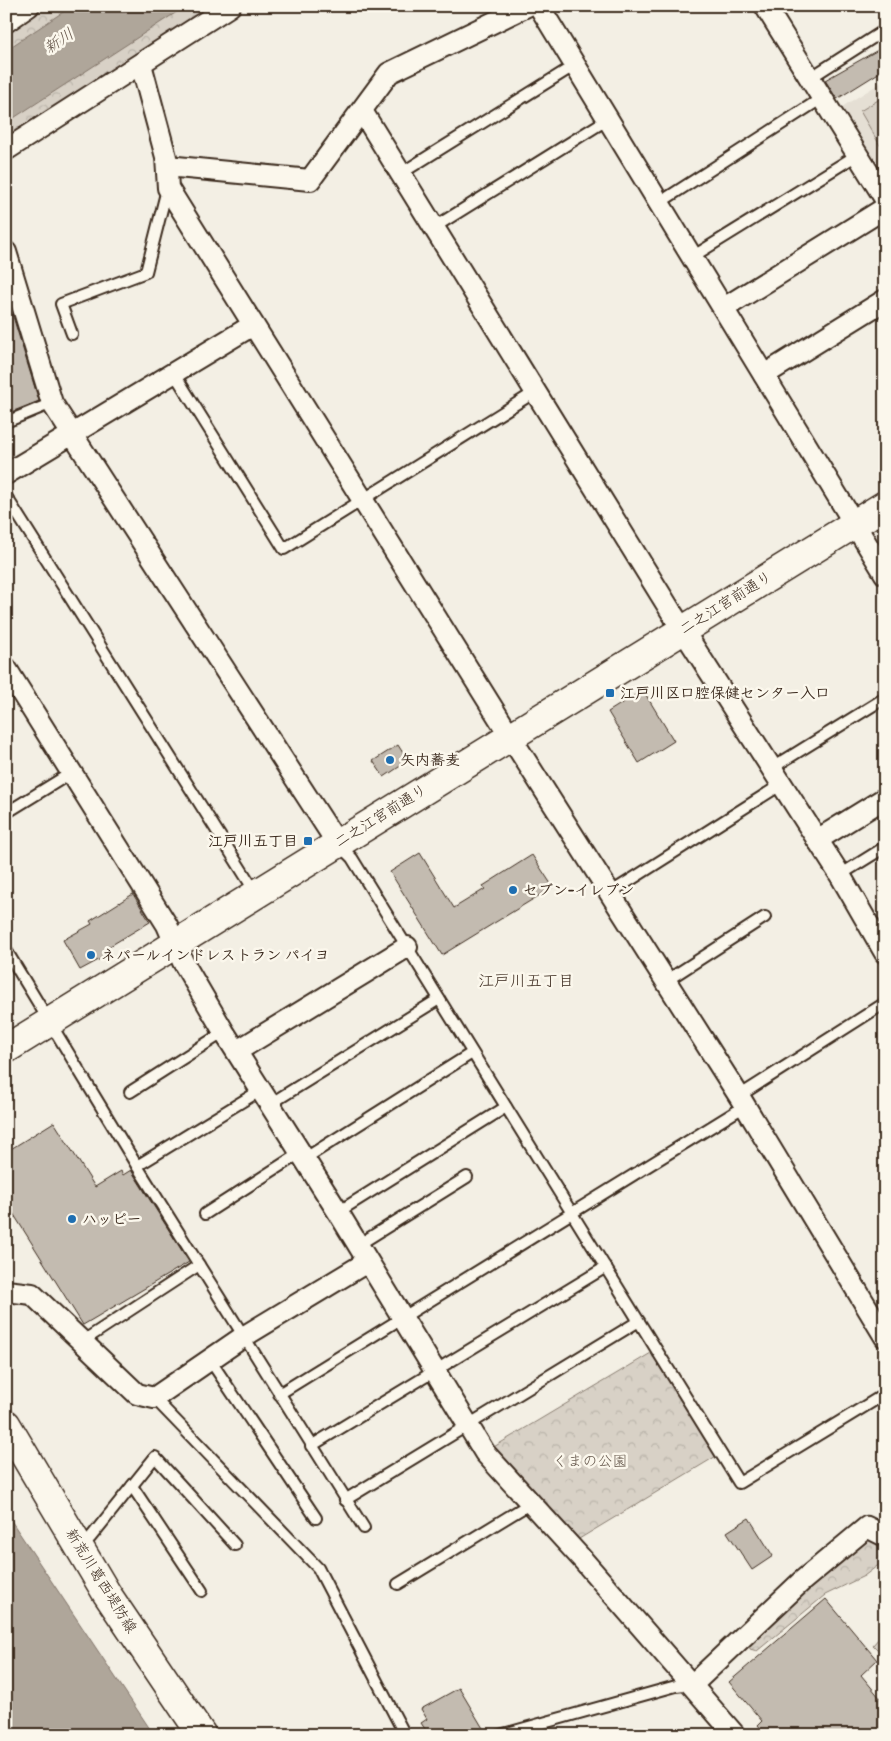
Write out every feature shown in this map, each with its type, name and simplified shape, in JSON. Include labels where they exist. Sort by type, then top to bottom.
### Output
[{"type":"street","points":[[6,22],[29,6]]},
{"type":"street","points":[[6,150],[230,6]]},
{"type":"street","points":[[167,166],[310,180],[389,73],[527,6]]},
{"type":"street","points":[[539,6],[885,574]]},
{"type":"street","points":[[765,6],[885,199]]},
{"type":"street","points":[[141,64],[167,166],[168,188],[510,736],[742,1101],[885,1338]]},
{"type":"street","points":[[362,111],[683,629],[840,875],[885,953]]},
{"type":"street","points":[[724,308],[885,208]]},
{"type":"street","points":[[6,252],[52,403],[338,843]]},
{"type":"street","points":[[764,375],[885,300]]},
{"type":"street","points":[[6,474],[253,325]]},
{"type":"street","name":"二之江宮前通り","points":[[6,1049],[885,505]]},
{"type":"street","points":[[6,668],[167,925],[174,945],[224,1032],[338,1212],[485,1453],[693,1684],[735,1735]]},
{"type":"street","points":[[817,840],[885,798]]},
{"type":"street","points":[[237,1051],[407,947]]},
{"type":"street","points":[[6,1291],[32,1294],[137,1394],[154,1398],[362,1253]]},
{"type":"street","name":"新荒川葛西堤防線","points":[[6,1424],[107,1594],[202,1735]]},
{"type":"street","points":[[693,1684],[802,1581],[867,1527],[885,1536]]},
{"type":"lane","points":[[810,78],[885,30]]},
{"type":"lane","points":[[400,174],[575,65]]},
{"type":"lane","points":[[659,203],[822,98]]},
{"type":"lane","points":[[433,228],[608,119]]},
{"type":"lane","points":[[692,257],[857,155]]},
{"type":"lane","points":[[72,334],[60,304],[146,272],[168,188]]},
{"type":"lane","points":[[174,373],[284,550],[535,392]]},
{"type":"lane","points":[[6,422],[52,403]]},
{"type":"lane","points":[[6,496],[256,894]]},
{"type":"lane","points":[[610,893],[885,698]]},
{"type":"lane","points":[[6,814],[71,773]]},
{"type":"lane","points":[[338,843],[352,858],[739,1483],[885,1394]]},
{"type":"lane","points":[[840,875],[885,847]]},
{"type":"lane","points":[[666,981],[765,917]]},
{"type":"lane","points":[[6,950],[137,1166],[364,1528]]},
{"type":"lane","points":[[137,1166],[265,1097],[439,999]]},
{"type":"lane","points":[[279,1394],[572,1213],[742,1101],[885,1003]]},
{"type":"lane","points":[[130,1092],[224,1032]]},
{"type":"lane","points":[[205,1214],[472,1052]]},
{"type":"lane","points":[[338,1212],[506,1107]]},
{"type":"lane","points":[[362,1253],[468,1177]]},
{"type":"lane","points":[[83,1341],[199,1265]]},
{"type":"lane","points":[[311,1446],[606,1267]]},
{"type":"lane","points":[[346,1500],[639,1321]]},
{"type":"lane","points":[[210,1360],[316,1518]]},
{"type":"lane","points":[[154,1398],[318,1568],[405,1735]]},
{"type":"lane","points":[[79,1548],[91,1537],[155,1457],[235,1545]]},
{"type":"lane","points":[[132,1486],[202,1591]]},
{"type":"lane","points":[[398,1584],[531,1503]]},
{"type":"lane","points":[[500,1735],[676,1686],[693,1684]]},
{"type":"shaded area","points":[[885,80],[885,187],[837,110]]},
{"type":"green space","points":[[44,6],[220,6],[6,145],[6,32]]},
{"type":"green space","points":[[885,96],[885,154],[860,111]]},
{"type":"green space","name":"くまの公園","points":[[651,1353],[718,1455],[574,1542],[492,1448]]},
{"type":"green space","points":[[866,1536],[885,1544],[885,1560],[864,1576],[825,1595],[757,1651],[750,1649],[749,1643],[753,1634]]},
{"type":"green space","points":[[882,1623],[885,1626],[885,1653],[880,1652],[873,1645],[879,1638]]},
{"type":"water","name":"新川","points":[[72,6],[186,6],[6,123],[6,50]]},
{"type":"water","points":[[6,1513],[154,1735],[6,1735]]},
{"type":"building","points":[[885,46],[885,69],[837,99],[825,80]]},
{"type":"building","points":[[6,294],[39,401],[6,414]]},
{"type":"building","points":[[643,690],[674,741],[639,763],[608,712]]},
{"type":"building","points":[[398,745],[408,761],[384,777],[373,761]]},
{"type":"building","points":[[420,853],[454,908],[485,889],[483,886],[532,855],[553,887],[442,955],[390,872]]},
{"type":"building","points":[[133,894],[150,922],[105,949],[108,955],[80,970],[63,940],[92,924],[90,921]]},
{"type":"building","points":[[54,1122],[95,1187],[121,1171],[123,1175],[131,1170],[189,1262],[83,1325],[6,1202],[6,1152]]},
{"type":"building","points":[[749,1518],[773,1556],[752,1570],[727,1532]]},
{"type":"building","points":[[826,1599],[877,1660],[861,1675],[885,1704],[885,1735],[766,1735],[758,1725],[762,1721],[729,1682]]},
{"type":"building","points":[[459,1688],[487,1735],[465,1735],[461,1729],[451,1735],[429,1735],[421,1723],[427,1719],[421,1709]]},
{"type":"place","name":"江戸川区口腔保健センター入口","points":[[610,693]]},
{"type":"place","name":"矢内蕎麦","points":[[390,760]]},
{"type":"place","name":"江戸川五丁目","points":[[308,841]]},
{"type":"place","name":"セブン-イレブン","points":[[513,890]]},
{"type":"place","name":"ネパールインドレストラン パイヨ","points":[[91,955]]},
{"type":"place","name":"ハッピー","points":[[72,1219]]},
{"type":"district","name":"江戸川五丁目","points":[[526,981]]}]
